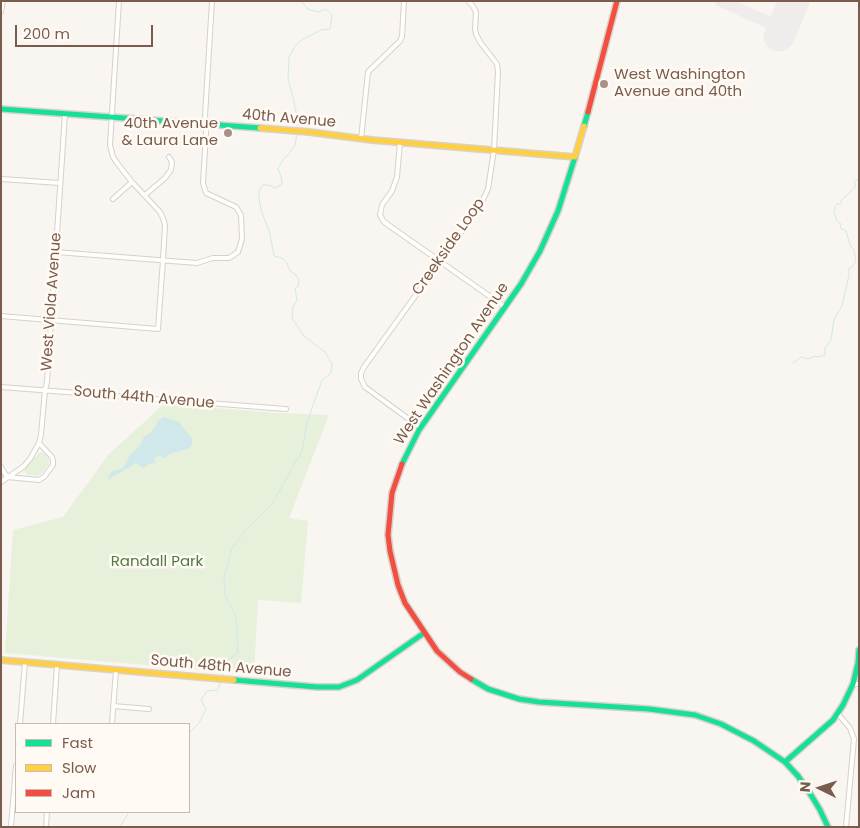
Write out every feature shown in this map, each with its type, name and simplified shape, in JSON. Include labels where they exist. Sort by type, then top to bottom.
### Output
[{"type":"main road","name":"West Washington Avenue","points":[[617,1],[575,158],[558,211],[540,251],[521,284],[421,428],[403,460],[392,493],[388,535],[398,585],[405,602],[437,651],[460,672],[488,689],[519,699],[649,709],[695,715],[721,724],[754,741],[785,762],[798,776],[811,795],[828,827]]},
{"type":"main road","name":"40th Avenue","points":[[1,109],[309,132],[362,139],[575,158]]},
{"type":"main road","name":"South 48th Avenue","points":[[1,660],[216,679],[339,687],[357,680],[424,633]]},
{"type":"main road","points":[[785,762],[838,713],[856,684],[859,650]]},
{"type":"street","points":[[1,12],[3,1]]},
{"type":"street","points":[[1,316],[158,329],[165,226],[163,218],[117,162],[111,152],[110,145],[119,1]]},
{"type":"street","points":[[56,252],[197,262],[213,258],[230,258],[238,252],[242,239],[241,215],[236,207],[206,193],[203,183],[212,1]]},
{"type":"street","points":[[362,139],[368,72],[400,41],[402,37],[404,1]]},
{"type":"street","name":"Creekside Loop","points":[[421,428],[365,387],[361,379],[361,372],[480,206],[488,189],[494,150],[498,72],[497,64],[480,42],[475,29],[476,12],[468,1]]},
{"type":"street","name":"West Viola Avenue","points":[[1,482],[23,467],[30,459],[39,444],[41,435],[47,382],[65,114]]},
{"type":"street","points":[[400,142],[397,177],[392,191],[382,205],[380,215],[384,222],[505,307]]},
{"type":"street","points":[[145,195],[165,178],[171,170],[172,162],[169,157]]},
{"type":"street","points":[[1,179],[60,183]]},
{"type":"street","points":[[112,199],[132,182]]},
{"type":"street","name":"South 44th Avenue","points":[[1,387],[286,409]]},
{"type":"street","points":[[1,467],[8,477],[38,480],[44,477],[53,465],[53,460],[39,444]]},
{"type":"street","points":[[20,723],[25,662]]},
{"type":"street","points":[[53,723],[57,665]]},
{"type":"street","points":[[112,723],[116,670]]},
{"type":"street","points":[[113,706],[149,709]]},
{"type":"street","points":[[838,713],[850,728],[854,739],[846,827]]},
{"type":"street","points":[[11,826],[15,778]]},
{"type":"street","points":[[46,827],[47,813]]},
{"type":"green space","name":"Randall Park","points":[[164,404],[329,415],[289,518],[308,521],[301,603],[258,600],[254,674],[5,653],[13,530],[63,517],[108,455]]},
{"type":"green space","points":[[40,452],[43,452],[49,458],[49,464],[40,475],[26,474],[25,468]]},
{"type":"water","points":[[164,417],[179,422],[192,439],[192,444],[188,449],[169,454],[163,459],[160,455],[157,456],[154,460],[156,463],[149,464],[143,468],[136,463],[108,480],[111,472],[123,468],[144,437]]},
{"type":"waterway","points":[[297,129],[298,121],[288,79],[289,57],[295,46],[303,39],[321,30],[330,29],[332,15],[326,9],[318,12],[308,9],[301,1]]},
{"type":"waterway","points":[[222,676],[229,659],[238,653],[236,616],[225,595],[224,577],[232,548],[246,530],[272,504],[302,451],[307,422],[322,380],[331,373],[332,364],[325,352],[304,336],[292,318],[293,307],[297,300],[295,289],[298,286],[299,280],[289,270],[287,263],[282,258],[274,256],[270,234],[261,210],[259,198],[259,191],[263,185],[275,188],[282,184],[278,169],[283,159],[295,145],[297,133]]},
{"type":"waterway","points":[[793,363],[801,357],[808,359],[825,355],[825,348],[831,340],[834,319],[842,306],[849,268],[856,261],[854,250],[850,245],[846,231],[840,228],[841,224],[836,220],[834,214],[835,207],[837,204],[841,204],[841,201],[856,185],[854,183],[856,180],[859,179]]},
{"type":"waterway","points":[[190,732],[199,723],[206,709],[201,700],[207,691],[218,690],[221,680]]},
{"type":"waterway","points":[[118,827],[128,813]]},
{"type":"taxiway","points":[[721,1],[768,22],[777,21],[787,15]]},
{"type":"runway","points":[[779,36],[794,1]]},
{"type":"traffic: fast","points":[[1,109],[260,128]]},
{"type":"traffic: fast","points":[[584,126],[588,112]]},
{"type":"traffic: fast","points":[[402,464],[419,430],[521,284],[540,251],[558,211],[575,157]]},
{"type":"traffic: fast","points":[[234,680],[339,687],[357,680],[424,633]]},
{"type":"traffic: fast","points":[[785,762],[833,720],[843,705],[853,684],[859,650]]},
{"type":"traffic: fast","points":[[471,679],[488,689],[519,699],[649,709],[695,715],[721,724],[754,741],[785,762],[798,776],[811,795],[828,827]]},
{"type":"traffic: slow","points":[[260,128],[372,140],[575,157],[584,126]]},
{"type":"traffic: slow","points":[[1,660],[234,680]]},
{"type":"traffic: jam","points":[[588,112],[617,1]]},
{"type":"traffic: jam","points":[[402,464],[392,493],[388,535],[398,585],[405,603],[437,651],[460,672],[471,679]]},
{"type":"place","name":"West Washington Avenue and 40th","points":[[604,84]]},
{"type":"place","name":"40th Avenue & Laura Lane","points":[[228,133]]}]
